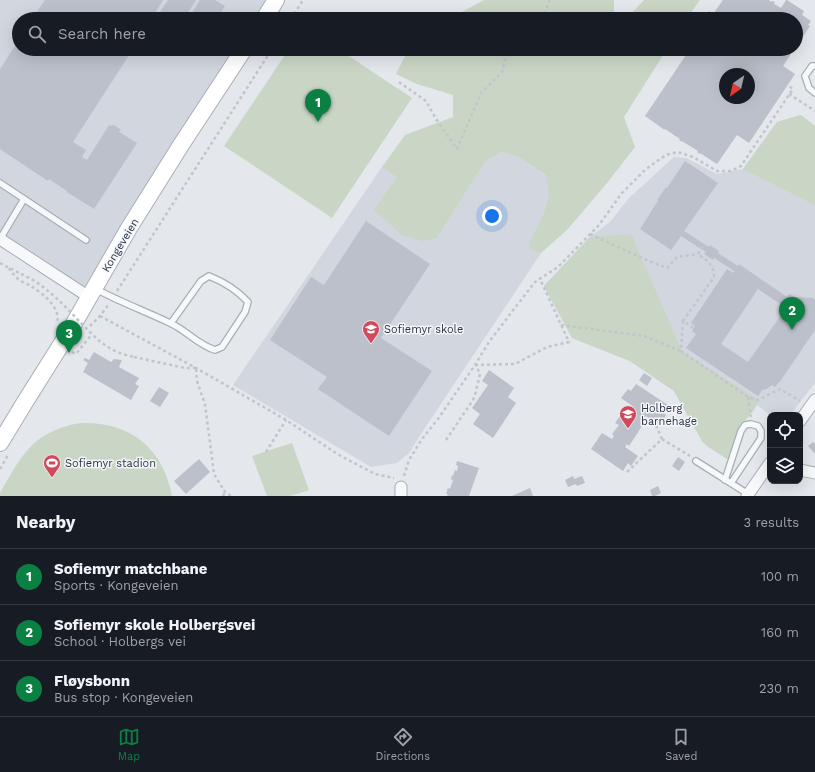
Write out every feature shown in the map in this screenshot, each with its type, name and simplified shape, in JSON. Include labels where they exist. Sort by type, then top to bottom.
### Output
[{"type":"main road","points":[[268,12],[276,0]]},
{"type":"main road","name":"Kongeveien","points":[[0,444],[151,194],[240,56]]},
{"type":"street","points":[[0,239],[91,293]]},
{"type":"street","points":[[803,416],[812,403]]},
{"type":"street","points":[[747,495],[767,467]]},
{"type":"street","points":[[803,471],[815,473]]},
{"type":"lane","points":[[815,66],[812,66],[805,76],[809,88],[815,93]]},
{"type":"lane","points":[[0,183],[86,240]]},
{"type":"lane","points":[[0,239],[24,199]]},
{"type":"lane","points":[[91,293],[112,298],[171,323],[208,348],[215,350],[222,347],[245,312],[248,302],[219,280],[210,276],[201,281],[171,323]]},
{"type":"lane","points":[[725,480],[741,431],[745,425],[751,424],[758,426],[761,431],[761,438],[731,483]]},
{"type":"lane","points":[[696,461],[747,495]]},
{"type":"path","points":[[295,12],[303,0]]},
{"type":"path","points":[[545,12],[550,0]]},
{"type":"path","points":[[268,56],[100,316],[196,368],[286,420],[339,455],[402,488],[409,460],[418,445],[438,419],[489,342],[535,282],[558,267],[599,225],[622,193],[646,169],[666,155],[678,152],[693,157],[717,172],[731,171],[741,166],[793,89],[787,85]]},
{"type":"path","points":[[399,82],[426,102],[457,149],[481,93],[502,72],[505,58],[507,56]]},
{"type":"path","points":[[789,94],[815,111]]},
{"type":"path","points":[[590,234],[667,268],[677,257],[698,254],[711,264],[714,271],[714,277],[683,321],[681,351]]},
{"type":"path","points":[[698,254],[703,246]]},
{"type":"path","points":[[0,263],[44,287],[55,296],[92,334],[109,348],[121,354],[134,357],[186,368],[196,368]]},
{"type":"path","points":[[9,268],[17,278],[38,291],[50,302],[58,315],[56,327]]},
{"type":"path","points":[[475,365],[515,364],[547,347],[569,342],[540,279]]},
{"type":"path","points":[[683,321],[694,328]]},
{"type":"path","points":[[561,326],[644,336],[681,351],[748,398],[758,400],[780,389],[812,403]]},
{"type":"path","points":[[72,352],[76,354],[92,334]]},
{"type":"path","points":[[446,440],[470,406],[475,395],[480,374],[475,365]]},
{"type":"path","points":[[196,368],[197,381],[205,404],[214,474],[225,492],[231,496]]},
{"type":"path","points":[[748,398],[751,424]]},
{"type":"path","points":[[266,452],[286,420]]},
{"type":"path","points":[[656,425],[662,439],[696,461]]},
{"type":"path","points":[[627,472],[662,439]]},
{"type":"path","points":[[222,496],[225,492]]},
{"type":"shaded area","points":[[0,0],[266,0],[258,12],[12,12],[12,56],[232,56],[82,297],[0,240]]},
{"type":"shaded area","points":[[801,115],[815,126],[815,383],[792,412],[767,413],[757,405],[740,425],[729,460],[707,446],[702,441],[674,391],[630,361],[572,338],[544,286],[590,237],[610,222],[629,198],[674,157],[686,158],[717,174],[743,169],[777,122]]},
{"type":"shaded area","name":"Sofiemyr skole","points":[[501,152],[520,158],[546,175],[549,195],[532,251],[541,253],[409,453],[397,463],[371,467],[233,385],[382,167],[397,176],[437,238],[485,162]]},
{"type":"green space","points":[[484,0],[614,0],[614,12],[462,12]]},
{"type":"green space","points":[[644,0],[700,0],[691,12],[633,12]]},
{"type":"green space","points":[[284,56],[349,56],[412,98],[332,218],[224,146]]},
{"type":"green space","points":[[405,56],[663,56],[624,117],[635,147],[567,230],[541,253],[532,251],[529,244],[543,215],[549,195],[546,175],[520,158],[501,152],[485,162],[437,238],[423,241],[402,235],[374,210],[397,177],[382,167],[405,135],[453,117],[453,95],[417,84],[396,74]]},
{"type":"green space","points":[[801,115],[815,126],[815,205],[743,169],[777,122]]},
{"type":"green space","points":[[631,234],[682,351],[758,400],[757,405],[750,415],[740,425],[729,460],[707,446],[702,441],[674,391],[630,361],[572,338],[544,286],[590,237]]},
{"type":"green space","name":"Sofiemyr stadion","points":[[80,423],[114,427],[128,432],[141,440],[152,451],[161,464],[172,496],[0,496],[0,493],[15,467],[30,447],[50,432]]},
{"type":"green space","points":[[292,443],[309,490],[290,496],[267,496],[252,456]]},
{"type":"building","points":[[45,0],[163,0],[155,12],[37,12]]},
{"type":"building","points":[[168,0],[196,0],[188,12],[160,12]]},
{"type":"building","points":[[200,0],[215,0],[225,6],[221,12],[192,12]]},
{"type":"building","points":[[723,0],[769,0],[771,2],[775,2],[774,4],[781,8],[787,0],[804,11],[803,13],[714,12]]},
{"type":"building","points":[[803,16],[811,21],[808,25],[810,26],[803,36]]},
{"type":"building","points":[[12,51],[12,56],[128,56],[73,142],[86,150],[82,157],[87,160],[109,125],[114,125],[121,130],[119,132],[137,143],[94,209],[0,149],[0,69]]},
{"type":"building","points":[[685,56],[789,56],[783,66],[795,74],[749,143],[737,135],[717,164],[679,140],[680,139],[665,129],[664,130],[645,116]]},
{"type":"building","points":[[685,161],[718,183],[684,231],[709,247],[710,245],[719,251],[718,253],[738,266],[739,264],[787,297],[789,294],[795,297],[813,298],[815,300],[815,330],[779,383],[775,387],[772,385],[765,390],[763,389],[758,396],[686,348],[696,334],[692,331],[695,326],[691,323],[727,269],[733,273],[734,271],[714,258],[713,260],[704,254],[706,252],[681,236],[671,250],[640,229],[658,201],[657,200],[666,187],[667,188]],"holes":[[[758,289],[786,308],[748,362],[721,344]]]},
{"type":"building","points":[[366,221],[430,264],[381,338],[432,371],[389,436],[318,389],[327,377],[270,340],[311,277],[324,285]]},
{"type":"building","points":[[94,352],[111,362],[114,359],[122,360],[119,367],[139,378],[135,384],[139,386],[131,400],[83,372],[88,363],[83,360],[85,358],[89,360]]},
{"type":"building","points":[[489,370],[514,388],[508,397],[516,403],[493,438],[473,424],[480,414],[472,408],[488,385],[482,381]]},
{"type":"building","points":[[644,373],[652,378],[647,386],[639,380]]},
{"type":"building","name":"Holberg barnehage","points":[[636,384],[668,405],[663,412],[666,415],[660,425],[646,416],[644,419],[646,420],[629,446],[627,444],[625,447],[638,456],[631,466],[628,463],[623,471],[591,449],[602,433],[612,439],[614,436],[612,434],[619,425],[615,423],[620,416],[623,418],[630,409],[632,410],[634,407],[621,398],[628,389],[631,391]]},
{"type":"building","points":[[159,387],[169,393],[160,407],[150,401]]},
{"type":"building","points":[[813,442],[815,444],[815,454],[808,446]]},
{"type":"building","points":[[678,457],[685,462],[679,471],[672,466]]},
{"type":"building","points":[[199,459],[210,472],[186,494],[174,481]]},
{"type":"building","points":[[457,461],[479,468],[469,496],[447,496],[448,494],[446,494],[448,488],[450,489],[453,480],[451,479],[452,475],[453,476],[455,470],[457,471]]},
{"type":"building","points":[[573,476],[574,479],[582,476],[585,483],[568,487],[565,480]]},
{"type":"building","points":[[658,486],[661,493],[652,496],[650,490]]},
{"type":"building","points":[[530,488],[533,496],[512,496]]},
{"type":"place","name":"Sofiemyr matchbane","points":[[318,122]]},
{"type":"place","name":"Sofiemyr skole Holbergsvei","points":[[792,330]]},
{"type":"place","name":"Sofiemyr skole","points":[[371,344]]},
{"type":"place","name":"Fløysbonn","points":[[69,353]]},
{"type":"place","name":"Holberg barnehage","points":[[628,429]]},
{"type":"place","name":"Sofiemyr stadion","points":[[52,478]]}]
